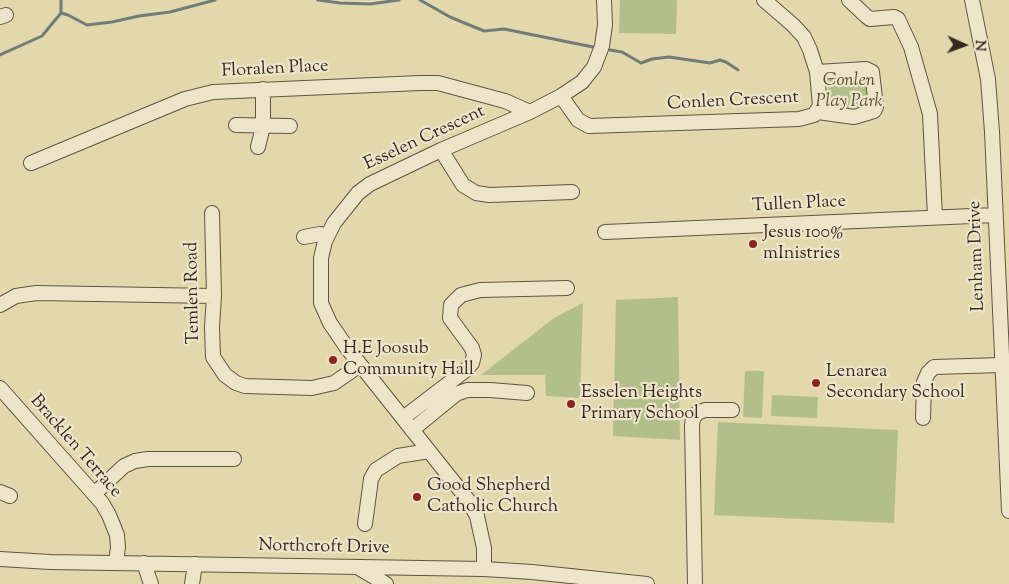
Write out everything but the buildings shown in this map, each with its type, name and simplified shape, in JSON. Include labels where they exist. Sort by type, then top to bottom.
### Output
[{"type":"street","name":"Esselen Crescent","points":[[484,569],[484,548],[477,516],[468,500],[360,365],[330,323],[321,303],[321,258],[334,224],[358,193],[370,184],[530,112],[561,96],[582,82],[594,67],[602,46],[605,25],[604,0]]},
{"type":"street","name":"Conlen Crescent","points":[[561,96],[578,120],[589,126],[808,118],[818,112],[820,106],[817,72],[804,37],[764,0]]},
{"type":"street","points":[[849,0],[870,19],[894,17],[898,19],[911,47],[930,114],[935,217]]},
{"type":"street","name":"Lenham Drive","points":[[972,0],[988,79],[1009,511]]},
{"type":"street","points":[[817,72],[866,69],[872,72],[876,107],[874,111],[854,117],[818,112]]},
{"type":"street","name":"Floralen Place","points":[[31,163],[185,99],[213,92],[438,83],[505,101],[530,112]]},
{"type":"street","points":[[258,147],[263,126],[263,89]]},
{"type":"street","points":[[236,124],[290,126]]},
{"type":"street","points":[[442,150],[463,185],[476,193],[489,195],[572,192]]},
{"type":"street","name":"Temlen Road","points":[[212,214],[214,357],[225,375],[236,383],[245,386],[312,388],[334,383],[360,365]]},
{"type":"street","name":"Tullen Place","points":[[605,232],[995,215]]},
{"type":"street","points":[[304,237],[320,234],[328,236]]},
{"type":"street","points":[[403,418],[466,370],[472,363],[474,355],[472,348],[450,318],[451,305],[462,294],[480,290],[567,288]]},
{"type":"street","points":[[0,305],[16,296],[36,293],[214,296]]},
{"type":"street","points":[[923,418],[924,382],[928,373],[934,367],[1002,365]]},
{"type":"street","name":"Bracklen Terrace","points":[[0,388],[94,494],[110,515],[117,535],[116,563]]},
{"type":"street","points":[[412,430],[456,394],[467,390],[527,393]]},
{"type":"street","points":[[695,584],[693,419],[696,413],[705,410],[732,410]]},
{"type":"street","points":[[365,524],[371,479],[376,470],[398,456],[429,451]]},
{"type":"street","points":[[94,494],[124,466],[135,461],[148,458],[234,459]]},
{"type":"street","name":"Northcroft Drive","points":[[0,559],[116,563],[484,569],[647,584]]},
{"type":"street","points":[[144,563],[151,584]]},
{"type":"street","points":[[192,584],[195,564]]},
{"type":"street","points":[[358,567],[386,584]]},
{"type":"green space","points":[[620,0],[677,0],[676,34],[619,33]]},
{"type":"green space","name":"Conlen Play Park","points":[[868,72],[871,109],[830,112],[827,75]]},
{"type":"green space","points":[[678,297],[680,440],[613,436],[616,300]]},
{"type":"green space","points":[[583,303],[580,398],[546,396],[545,375],[481,375],[554,318]]},
{"type":"green space","points":[[745,371],[764,371],[762,418],[743,417]]},
{"type":"green space","points":[[772,395],[818,397],[817,418],[771,416]]},
{"type":"green space","points":[[718,422],[898,430],[894,523],[714,515]]},
{"type":"waterway","points":[[0,55],[42,36],[61,13],[61,0]]},
{"type":"waterway","points":[[61,13],[87,25],[170,12],[215,0]]},
{"type":"waterway","points":[[318,0],[370,4],[399,0]]},
{"type":"waterway","points":[[420,0],[450,17],[484,31],[504,29],[593,47]]},
{"type":"waterway","points":[[610,50],[622,52],[641,63],[652,59],[669,57],[710,63],[720,60],[738,70]]},
{"type":"place","name":"Jesus 100% mInistries","points":[[753,244]]},
{"type":"place","name":"H.E Joosub Community Hall","points":[[333,360]]},
{"type":"place","name":"Lenarea Secondary School","points":[[816,383]]},
{"type":"place","name":"Esselen Heights Primary School","points":[[571,404]]},
{"type":"place","name":"Good Shepherd Catholic Church","points":[[417,497]]}]
